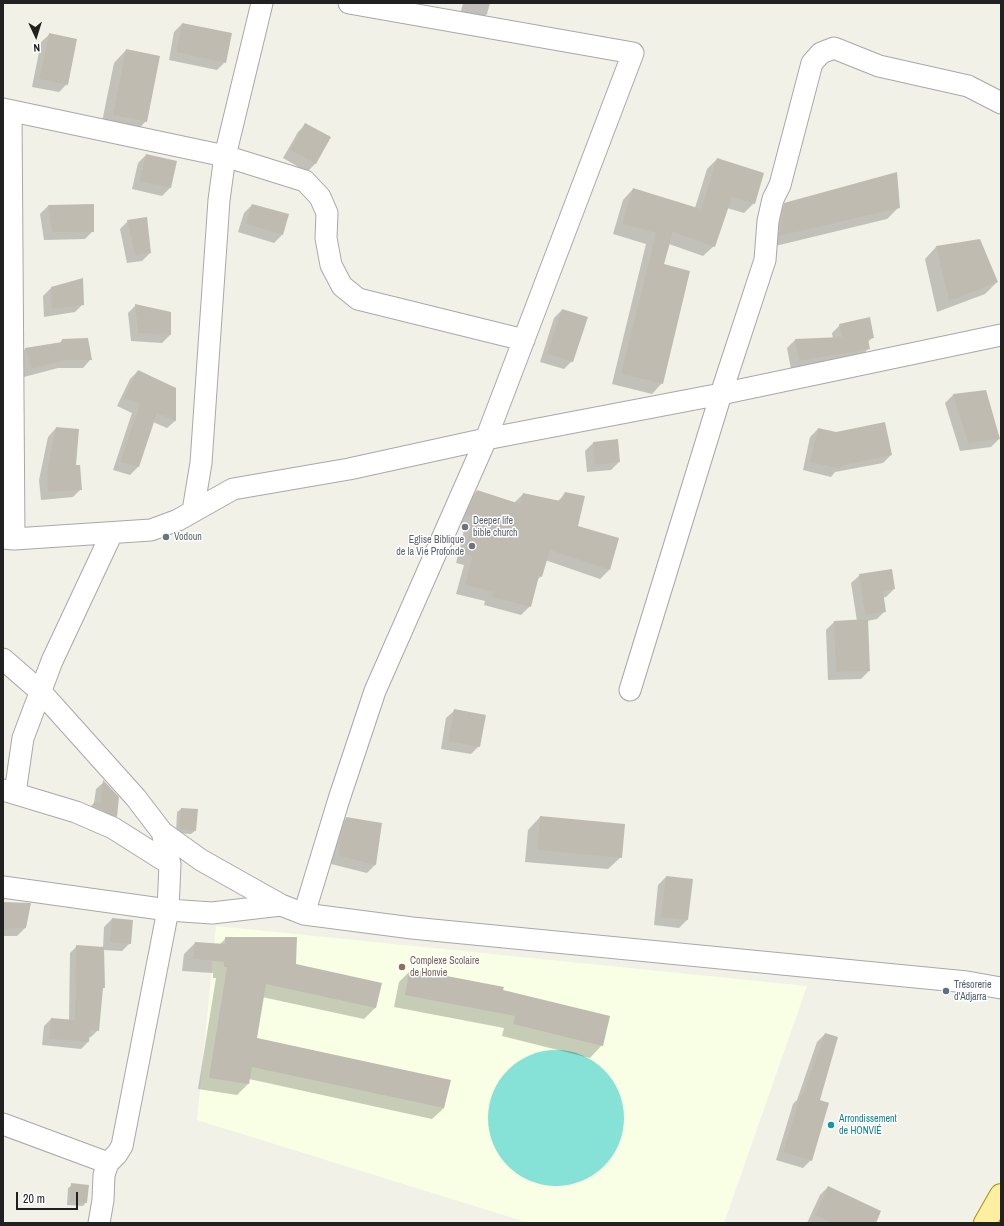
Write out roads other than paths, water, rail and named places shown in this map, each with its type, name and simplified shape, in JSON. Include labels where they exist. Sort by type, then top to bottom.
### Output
[{"type":"main road","points":[[985,1223],[1001,1196]]},
{"type":"street","points":[[193,511],[200,463],[219,200],[225,156],[262,3]]},
{"type":"street","points":[[304,914],[339,798],[375,691],[486,439],[633,53],[349,3]]},
{"type":"street","points":[[630,690],[721,394],[765,260],[768,221],[773,199],[780,185],[812,63],[820,52],[834,48],[879,66],[968,86],[1001,103]]},
{"type":"street","points":[[524,340],[358,299],[342,286],[331,265],[326,238],[327,213],[320,198],[304,181],[225,156],[7,110],[9,538],[151,530],[178,520],[233,489],[349,468],[486,439],[721,394],[1001,335]]},
{"type":"street","points":[[112,533],[52,661],[23,738],[9,791],[76,812],[113,828],[170,864]]},
{"type":"street","points":[[3,659],[41,692],[136,798],[162,832],[201,860],[281,905],[304,914],[412,928],[967,982],[1001,988]]},
{"type":"street","points":[[99,1223],[103,1200],[104,1175],[108,1164],[122,1146],[168,910],[170,864],[162,832]]},
{"type":"street","points":[[3,887],[168,910],[212,913],[281,905]]},
{"type":"street","points":[[3,1124],[108,1164]]},
{"type":"place","name":"Deeper life bible church","points":[[465,527]]},
{"type":"place","name":"Vodoun","points":[[166,537]]},
{"type":"place","name":"Eglise Biblique de la Vie Profonde","points":[[472,546]]},
{"type":"place","name":"Complexe Scolaire de Honvie","points":[[402,967]]},
{"type":"place","name":"Trésorerie d'Adjarra","points":[[946,991]]},
{"type":"place","name":"Arrondissement de HONVIÉ","points":[[831,1125]]}]
